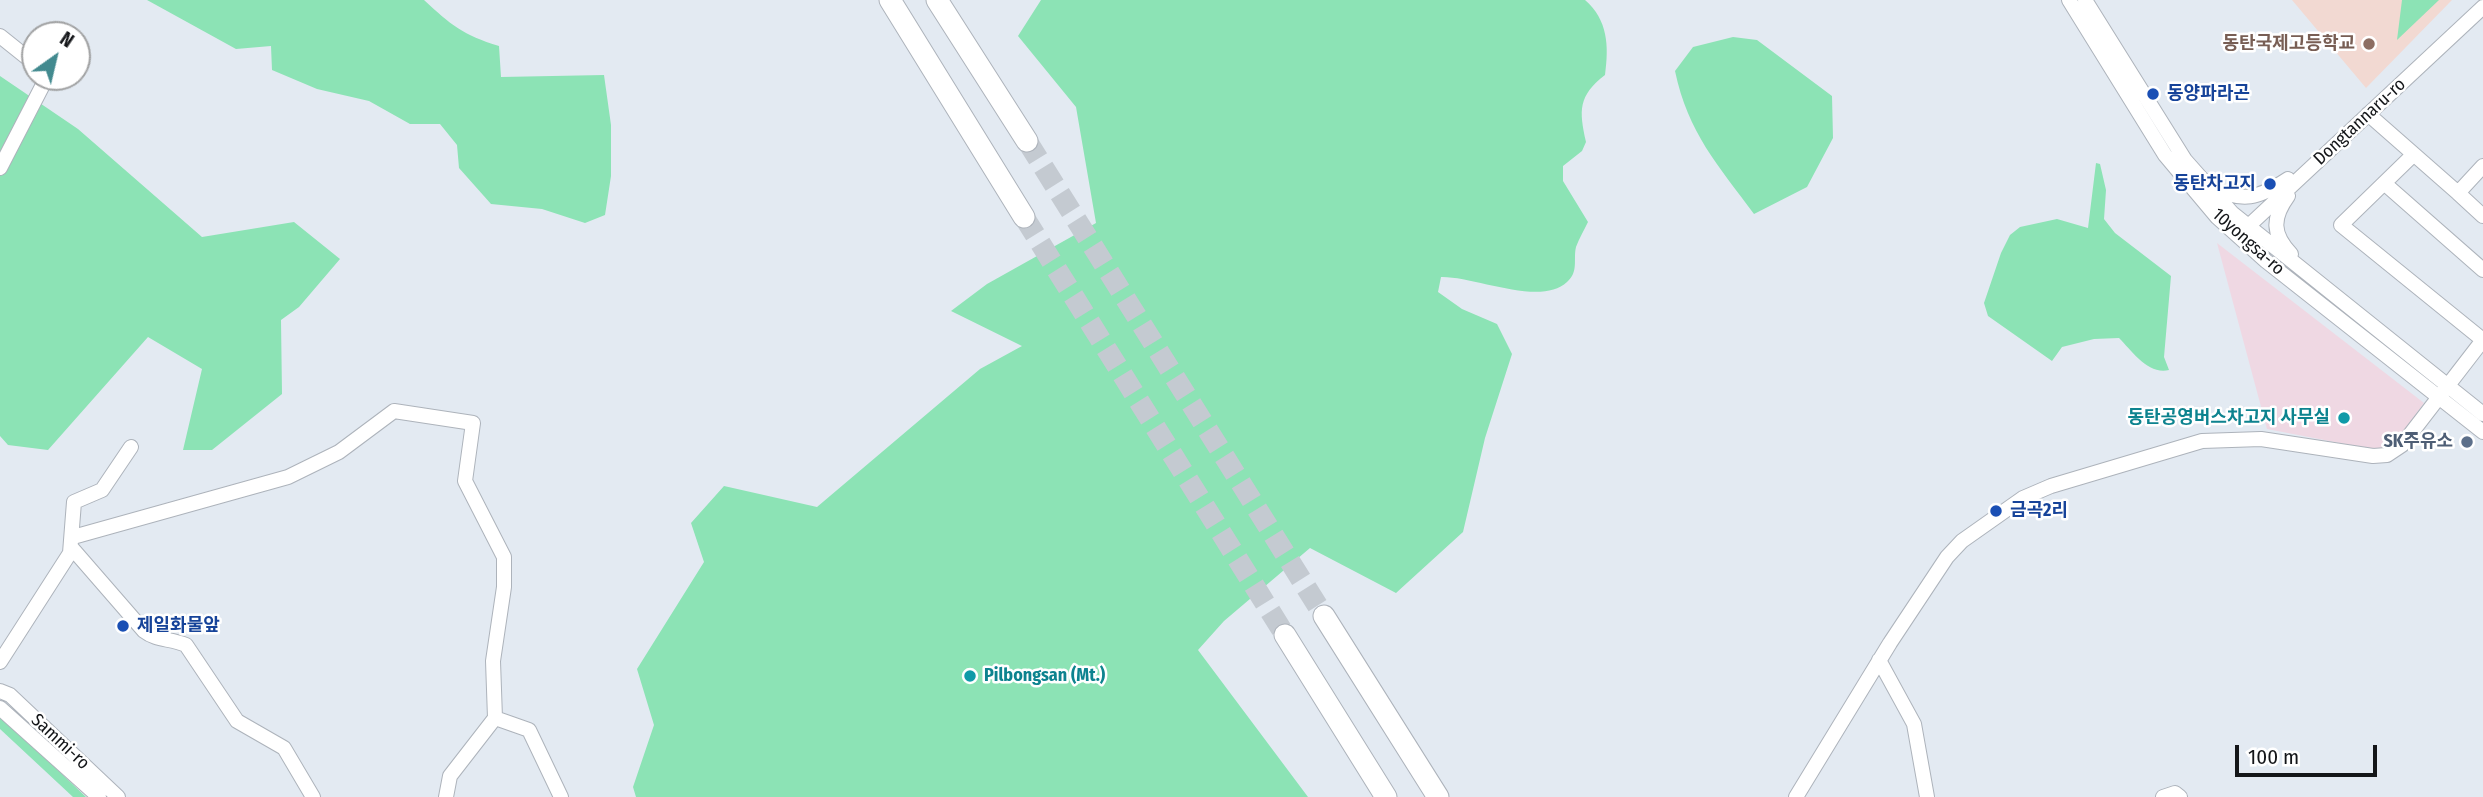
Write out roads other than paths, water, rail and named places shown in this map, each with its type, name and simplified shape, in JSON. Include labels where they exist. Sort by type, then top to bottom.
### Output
[{"type":"highway","points":[[890,0],[1024,217]]},
{"type":"highway","points":[[937,0],[1027,141]]},
{"type":"highway","points":[[1324,616],[1438,797]]},
{"type":"highway","points":[[1285,635],[1386,797]]},
{"type":"street","name":"10yongsa-ro","points":[[2069,0],[2165,155],[2191,189],[2442,391],[2483,414]]},
{"type":"street","name":"10yongsa-ro","points":[[2085,0],[2185,160],[2242,232],[2353,310],[2483,432]]},
{"type":"street","name":"Dongtannaru-ro","points":[[2242,232],[2483,7]]},
{"type":"street","points":[[0,36],[21,53]]},
{"type":"street","points":[[0,169],[40,91]]},
{"type":"street","points":[[2368,114],[2483,215]]},
{"type":"street","points":[[1796,797],[1947,557],[1980,527],[2031,494],[2202,441],[2261,439],[2373,456],[2388,454],[2402,445],[2483,340],[2341,225],[2413,155]]},
{"type":"street","points":[[2200,178],[2233,197],[2256,198],[2321,158]]},
{"type":"street","points":[[2321,158],[2281,206],[2276,215],[2276,232],[2280,243],[2291,255],[2335,290],[2353,310]]},
{"type":"street","points":[[2458,193],[2483,166]]},
{"type":"street","points":[[2384,183],[2483,270]]},
{"type":"street","points":[[72,542],[288,477],[339,452],[394,411],[472,423],[465,481],[504,557],[504,587],[493,662],[495,718],[450,776],[446,797]]},
{"type":"street","points":[[0,662],[72,542],[74,502],[102,489],[131,447]]},
{"type":"street","points":[[72,542],[144,631],[155,639],[173,639],[186,645],[237,721],[284,748],[313,797]]},
{"type":"street","points":[[1880,660],[1914,724],[1927,797]]},
{"type":"street","name":"Sammi-ro","points":[[0,691],[10,695],[118,797]]},
{"type":"street","name":"Sammi-ro","points":[[0,708],[99,797]]},
{"type":"street","points":[[495,718],[529,730],[561,797]]},
{"type":"street","points":[[2163,797],[2175,793],[2180,797]]},
{"type":"tunnel","points":[[1027,141],[1324,616]]},
{"type":"tunnel","points":[[1024,217],[1285,635]]},
{"type":"place","name":"동탄국제고등학교","points":[[2369,44]]},
{"type":"place","name":"동양파라곤","points":[[2153,94]]},
{"type":"place","name":"동탄차고지","points":[[2270,184]]},
{"type":"place","name":"동탄공영버스차고지 사무실","points":[[2344,418]]},
{"type":"place","name":"SK주유소","points":[[2467,442]]},
{"type":"place","name":"금곡2리","points":[[1996,511]]},
{"type":"place","name":"제일화물앞","points":[[123,626]]},
{"type":"place","name":"Pilbongsan (Mt.)","points":[[970,676]]}]
